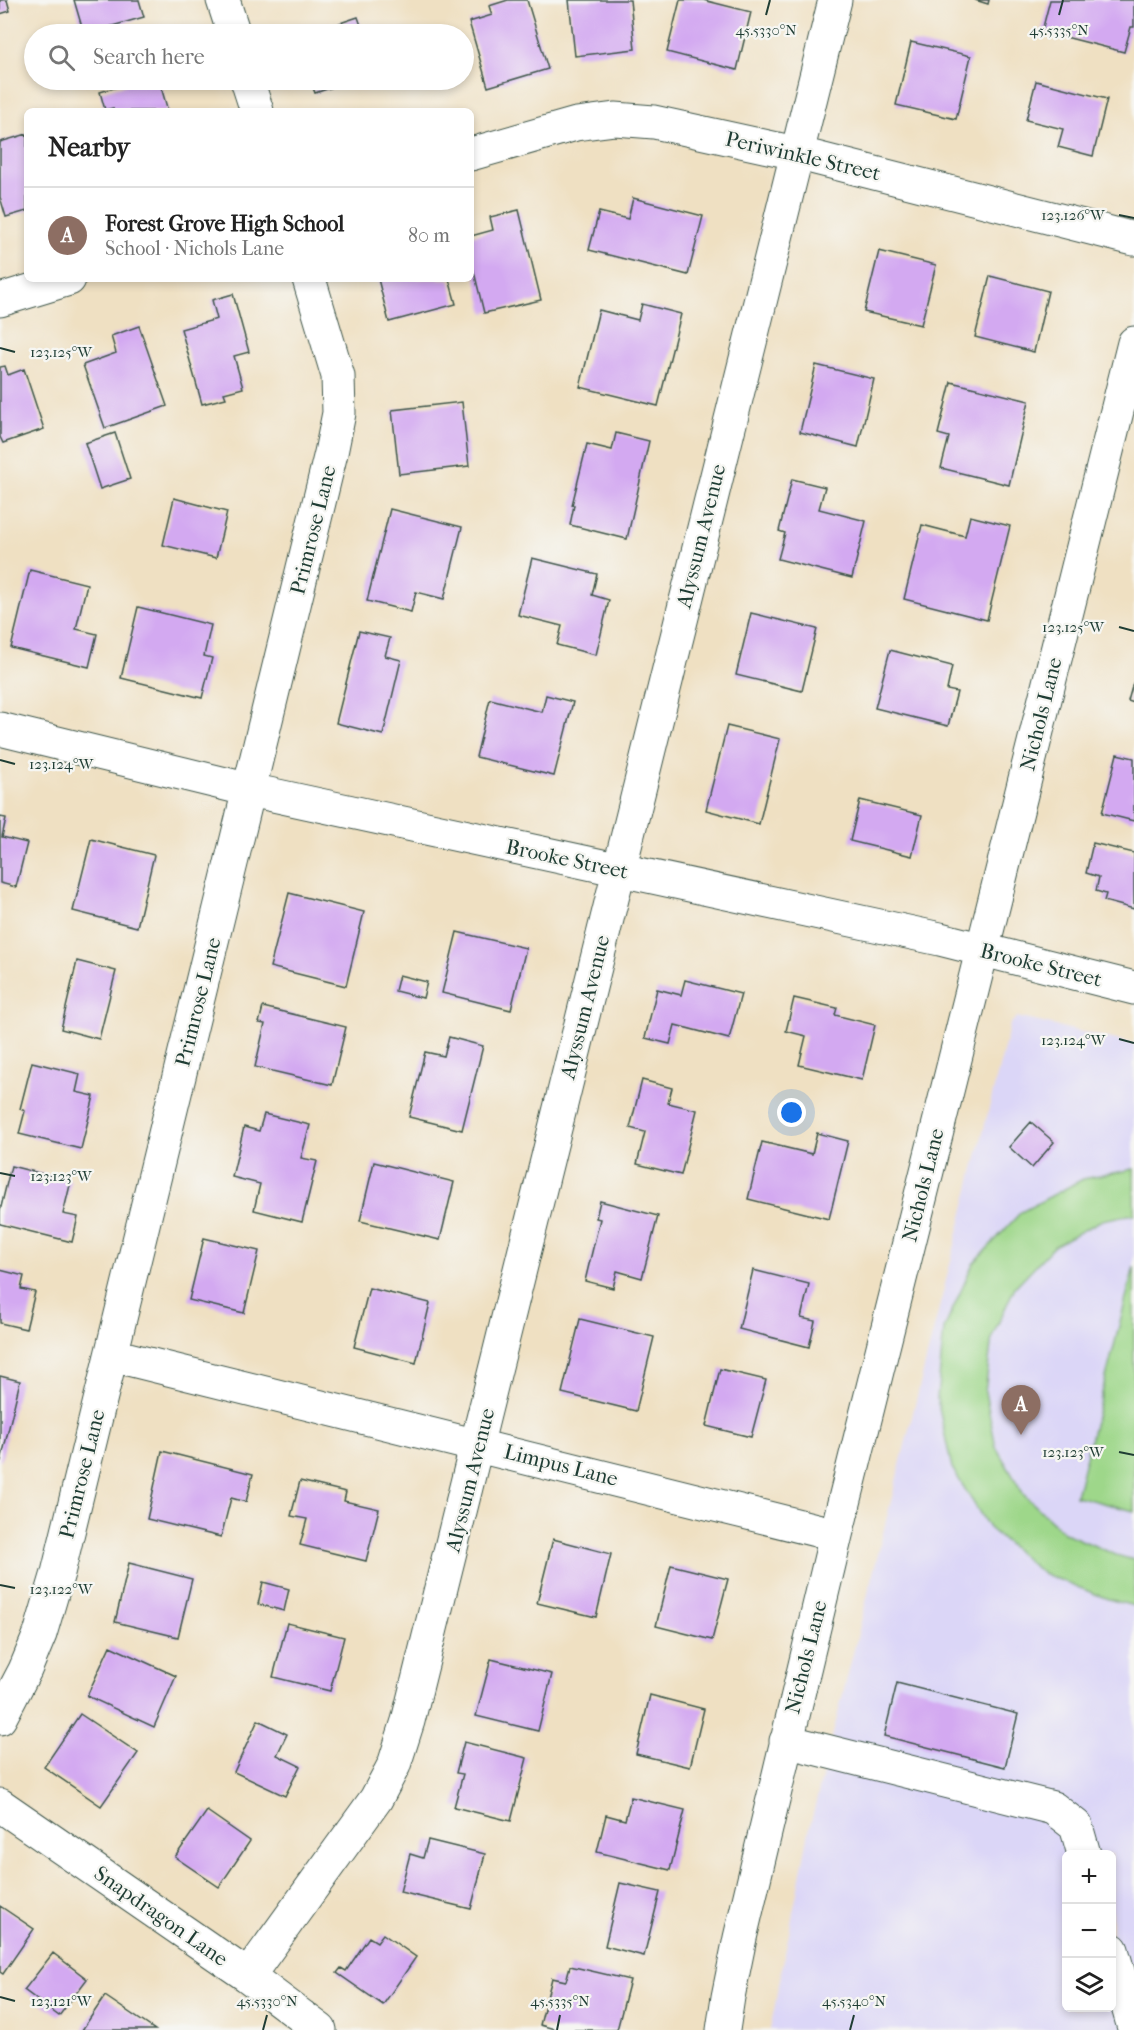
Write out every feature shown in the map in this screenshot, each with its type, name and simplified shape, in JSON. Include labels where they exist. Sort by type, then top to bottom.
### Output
[{"type":"street","points":[[223,0],[231,24]]},
{"type":"street","name":"Alyssum Avenue","points":[[248,1976],[376,1799],[394,1765],[408,1721],[479,1444],[835,0]]},
{"type":"street","points":[[251,90],[256,108]]},
{"type":"street","name":"Periwinkle Street","points":[[474,153],[576,124],[615,120],[654,122],[796,153],[1134,238]]},
{"type":"street","points":[[0,300],[59,282]]},
{"type":"street","name":"Primrose Lane","points":[[0,1718],[25,1670],[40,1634],[58,1573],[332,453],[339,413],[338,376],[310,282]]},
{"type":"street","name":"Nichols Lane","points":[[723,2030],[728,1997],[786,1741],[836,1535],[1134,343]]},
{"type":"street","name":"Brooke Street","points":[[0,729],[250,790],[983,950],[1134,988]]},
{"type":"street","name":"Limpus Lane","points":[[112,1355],[479,1444],[836,1535]]},
{"type":"street","points":[[786,1741],[1053,1808],[1076,1826],[1083,1850]]},
{"type":"street","name":"Snapdragon Lane","points":[[0,1805],[248,1976],[320,2030]]},
{"type":"street","points":[[1114,1958],[1134,2028]]},
{"type":"shaded area","points":[[1017,1017],[1134,1044],[1134,2030],[770,2030],[810,1826],[1010,1024]]},
{"type":"green space","points":[[1134,1169],[1134,1214],[1102,1220],[1054,1246],[1015,1287],[992,1337],[985,1392],[996,1447],[1024,1495],[1065,1533],[1116,1555],[1134,1560],[1134,1606],[1108,1599],[1042,1573],[989,1528],[952,1468],[937,1399],[944,1329],[973,1264],[1021,1212],[1083,1179]]},
{"type":"green space","points":[[1134,1267],[1134,1511],[1076,1496]]},
{"type":"building","points":[[0,0],[7,0],[10,11],[0,14]]},
{"type":"building","points":[[74,0],[139,0],[144,17],[119,24],[81,24]]},
{"type":"building","points":[[508,0],[527,0],[548,69],[488,87],[474,39],[474,24],[469,22],[492,15],[489,6]]},
{"type":"building","points":[[569,0],[630,0],[635,49],[575,56]]},
{"type":"building","points":[[680,0],[703,0],[751,12],[737,70],[667,52]]},
{"type":"building","points":[[975,0],[989,0],[988,4]]},
{"type":"building","points":[[1050,0],[1134,0],[1134,27],[1131,27],[1124,52],[1042,31]]},
{"type":"building","points":[[358,17],[360,24],[337,24]]},
{"type":"building","points":[[911,42],[971,56],[956,119],[896,105]]},
{"type":"building","points":[[1036,81],[1107,99],[1093,156],[1058,147],[1063,129],[1026,120]]},
{"type":"building","points":[[162,90],[167,108],[104,108],[100,92]]},
{"type":"building","points":[[24,135],[24,212],[6,217],[0,197],[0,142]]},
{"type":"building","points":[[633,198],[703,216],[688,275],[589,250],[599,212],[628,219]]},
{"type":"building","points":[[519,210],[541,300],[484,313],[474,271],[474,235],[493,230],[490,217]]},
{"type":"building","points":[[879,251],[936,265],[921,325],[864,312]]},
{"type":"building","points":[[990,276],[1048,291],[1034,352],[975,337]]},
{"type":"building","points":[[379,282],[450,282],[456,304],[389,322]]},
{"type":"building","points":[[233,294],[249,352],[234,356],[243,388],[224,393],[226,398],[202,404],[181,329],[217,319],[212,300]]},
{"type":"building","points":[[642,304],[681,314],[658,406],[580,387],[599,310],[638,320]]},
{"type":"building","points":[[139,326],[167,406],[105,428],[83,365],[116,353],[111,336]]},
{"type":"building","points":[[816,365],[874,379],[858,447],[800,432]]},
{"type":"building","points":[[5,366],[8,375],[24,369],[44,429],[3,443],[0,437],[0,367]]},
{"type":"building","points":[[951,382],[1029,401],[1009,485],[941,468],[949,437],[938,434]]},
{"type":"building","points":[[462,402],[469,466],[399,474],[392,410]]},
{"type":"building","points":[[115,433],[130,479],[100,489],[85,443]]},
{"type":"building","points":[[616,433],[649,441],[627,539],[570,525],[574,505],[572,505],[587,444],[612,450]]},
{"type":"building","points":[[792,479],[825,487],[819,509],[866,521],[852,578],[778,559],[785,533],[779,531]]},
{"type":"building","points":[[174,498],[227,512],[216,558],[163,545]]},
{"type":"building","points":[[390,509],[462,527],[444,599],[416,592],[411,612],[367,601]]},
{"type":"building","points":[[970,516],[1010,526],[987,620],[904,599],[922,525],[965,536]]},
{"type":"building","points":[[532,558],[597,574],[592,595],[609,600],[596,655],[557,645],[562,626],[518,615]]},
{"type":"building","points":[[30,570],[87,584],[76,629],[97,634],[89,667],[11,648]]},
{"type":"building","points":[[138,607],[211,625],[204,656],[212,658],[202,698],[121,678]]},
{"type":"building","points":[[751,613],[817,629],[802,691],[736,675]]},
{"type":"building","points":[[359,631],[390,638],[385,656],[401,660],[383,735],[336,723]]},
{"type":"building","points":[[890,650],[952,666],[947,690],[957,692],[948,726],[875,708]]},
{"type":"building","points":[[1134,683],[1134,703],[1128,701]]},
{"type":"building","points":[[546,695],[573,702],[554,776],[476,757],[490,699],[542,712]]},
{"type":"building","points":[[727,726],[780,739],[759,824],[706,810]]},
{"type":"building","points":[[1117,754],[1134,758],[1134,821],[1102,813]]},
{"type":"building","points":[[860,800],[922,815],[912,856],[850,841]]},
{"type":"building","points":[[0,817],[6,818],[2,837],[27,843],[16,887],[0,883]]},
{"type":"building","points":[[91,839],[154,855],[137,927],[73,911]]},
{"type":"building","points":[[1093,843],[1134,853],[1134,909],[1104,901],[1106,894],[1096,891],[1099,877],[1086,873]]},
{"type":"building","points":[[289,893],[364,912],[346,986],[270,967]]},
{"type":"building","points":[[457,932],[526,948],[511,1010],[442,993]]},
{"type":"building","points":[[77,961],[116,971],[99,1039],[61,1029]]},
{"type":"building","points":[[399,975],[427,982],[423,998],[395,991]]},
{"type":"building","points":[[685,980],[741,994],[729,1039],[675,1025],[670,1044],[645,1038],[657,989],[681,995]]},
{"type":"building","points":[[794,998],[837,1008],[835,1015],[875,1025],[862,1080],[799,1065],[806,1036],[786,1031]]},
{"type":"building","points":[[263,1007],[346,1027],[332,1085],[255,1067],[265,1024],[259,1023]]},
{"type":"building","points":[[449,1037],[483,1046],[462,1130],[409,1117],[425,1052],[444,1056]]},
{"type":"building","points":[[32,1062],[80,1074],[76,1092],[94,1096],[81,1149],[19,1134],[25,1111],[20,1109]]},
{"type":"building","points":[[642,1080],[672,1088],[668,1103],[697,1110],[681,1175],[637,1164],[645,1132],[630,1128]]},
{"type":"building","points":[[264,1114],[310,1125],[301,1158],[317,1161],[302,1222],[254,1210],[260,1184],[232,1177],[244,1127],[259,1131]]},
{"type":"building","points":[[1031,1122],[1054,1142],[1032,1168],[1009,1147]]},
{"type":"building","points":[[817,1133],[848,1141],[829,1219],[748,1199],[762,1142],[812,1154]]},
{"type":"building","points":[[374,1162],[454,1182],[440,1240],[360,1221]]},
{"type":"building","points":[[11,1166],[71,1181],[63,1214],[78,1217],[72,1242],[0,1224],[0,1211]]},
{"type":"building","points":[[600,1201],[658,1216],[642,1278],[617,1271],[613,1288],[585,1281],[600,1219],[596,1218]]},
{"type":"building","points":[[204,1238],[259,1251],[244,1313],[189,1300]]},
{"type":"building","points":[[0,1270],[24,1276],[21,1289],[35,1292],[26,1329],[0,1323]]},
{"type":"building","points":[[753,1270],[809,1284],[801,1318],[815,1321],[809,1347],[739,1329]]},
{"type":"building","points":[[369,1288],[430,1303],[416,1363],[354,1347]]},
{"type":"building","points":[[580,1319],[654,1337],[636,1411],[562,1393]]},
{"type":"building","points":[[720,1369],[766,1380],[751,1437],[706,1426]]},
{"type":"building","points":[[0,1376],[20,1381],[1,1461],[0,1461]]},
{"type":"building","points":[[162,1451],[253,1474],[246,1502],[231,1498],[221,1537],[147,1519]]},
{"type":"building","points":[[300,1481],[346,1492],[344,1501],[379,1509],[366,1561],[300,1545],[307,1519],[291,1516]]},
{"type":"building","points":[[553,1539],[611,1554],[596,1617],[537,1603]]},
{"type":"building","points":[[129,1563],[192,1579],[178,1637],[115,1622]]},
{"type":"building","points":[[671,1565],[728,1579],[712,1640],[656,1626]]},
{"type":"building","points":[[263,1582],[289,1589],[284,1611],[258,1604]]},
{"type":"building","points":[[287,1623],[344,1637],[330,1691],[273,1677]]},
{"type":"building","points":[[110,1646],[176,1676],[154,1727],[87,1696]]},
{"type":"building","points":[[491,1659],[552,1674],[538,1731],[476,1716]]},
{"type":"building","points":[[897,1683],[1018,1714],[1005,1767],[884,1736]]},
{"type":"building","points":[[650,1695],[704,1709],[690,1767],[636,1754]]},
{"type":"building","points":[[80,1714],[138,1753],[101,1806],[44,1767]]},
{"type":"building","points":[[258,1720],[287,1734],[277,1755],[300,1766],[285,1796],[234,1772]]},
{"type":"building","points":[[464,1742],[527,1758],[511,1821],[454,1807],[463,1774],[456,1773]]},
{"type":"building","points":[[631,1797],[685,1810],[670,1870],[597,1852],[606,1815],[625,1820]]},
{"type":"building","points":[[207,1811],[250,1841],[219,1887],[175,1857]]},
{"type":"building","points":[[428,1840],[485,1854],[471,1909],[400,1892],[410,1854],[423,1858]]},
{"type":"building","points":[[620,1883],[660,1892],[644,1956],[605,1946]]},
{"type":"building","points":[[0,1906],[34,1929],[3,1974],[0,1972]]},
{"type":"building","points":[[383,1934],[416,1957],[383,2005],[337,1973],[341,1968],[346,1971],[369,1937],[377,1942]]},
{"type":"building","points":[[53,1953],[87,1979],[59,2016],[24,1990]]},
{"type":"building","points":[[570,1966],[630,1980],[617,2030],[558,2030],[540,2025],[552,1978],[566,1981]]},
{"type":"building","points":[[105,1996],[155,2030],[82,2030]]},
{"type":"place","name":"Forest Grove High School","points":[[1021,1435]]}]
